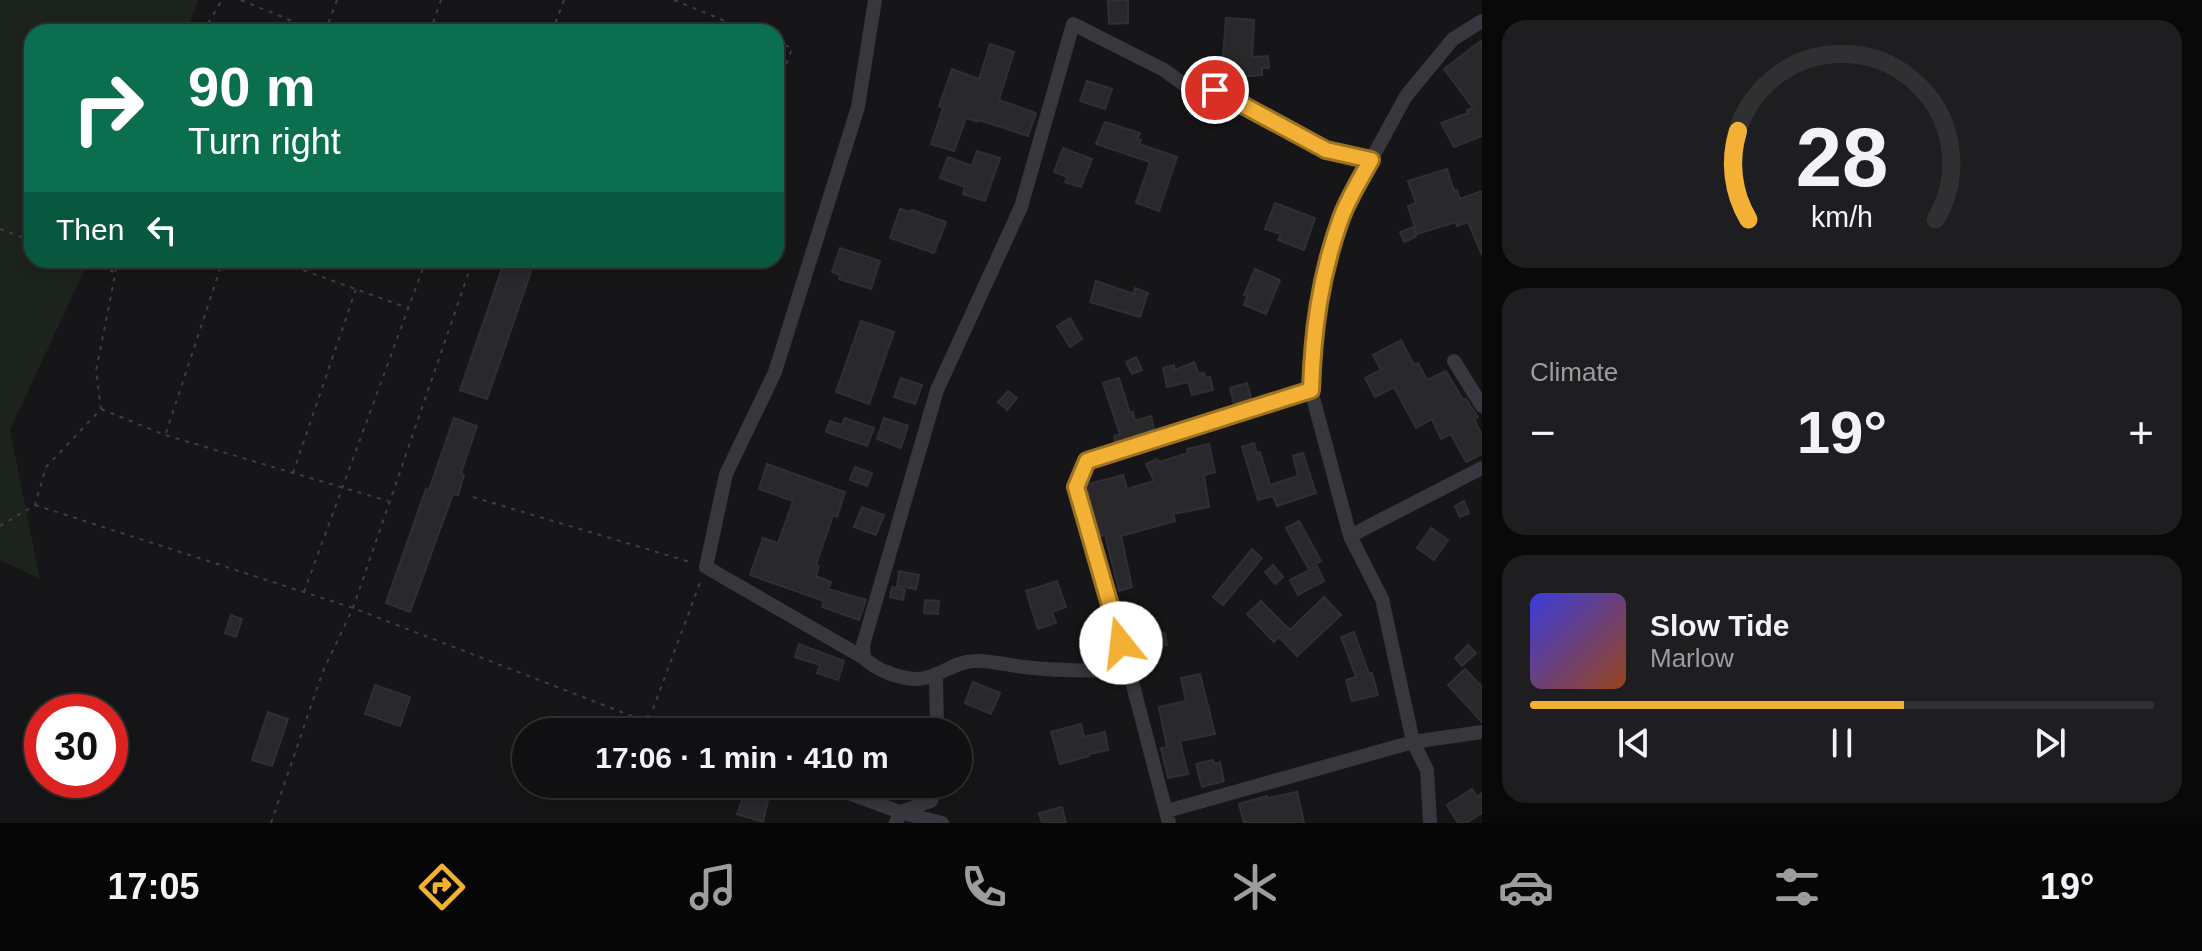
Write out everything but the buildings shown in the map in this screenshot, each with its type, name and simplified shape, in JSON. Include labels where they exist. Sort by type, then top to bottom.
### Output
[{"type":"street","points":[[875,0],[858,107],[775,372],[726,474],[706,567],[864,658],[871,665],[900,677],[918,679],[955,664],[975,661],[1025,667],[1129,670]]},
{"type":"street","points":[[1430,823],[1427,770],[1413,742],[1382,599],[1350,536],[1311,390],[1312,341],[1323,279],[1341,218],[1371,160],[1406,96],[1453,39],[1482,21]]},
{"type":"street","points":[[864,658],[863,645],[937,390],[1021,207],[1073,24],[1164,70],[1182,83],[1215,90],[1326,150],[1371,160]]},
{"type":"street","points":[[1454,361],[1482,406]]},
{"type":"street","points":[[1311,390],[1087,461],[1076,487],[1168,817],[1413,742],[1482,732]]},
{"type":"street","points":[[1350,536],[1482,468]]},
{"type":"street","points":[[936,674],[937,718]]},
{"type":"street","points":[[854,798],[898,818],[942,823]]},
{"type":"street","points":[[898,818],[932,798]]},
{"type":"path","points":[[208,24],[222,0]]},
{"type":"path","points":[[241,0],[300,24]]},
{"type":"path","points":[[328,24],[337,0]]},
{"type":"path","points":[[433,24],[441,0]]},
{"type":"path","points":[[555,24],[564,0]]},
{"type":"path","points":[[674,0],[732,24]]},
{"type":"path","points":[[784,45],[792,48],[784,72]]},
{"type":"path","points":[[0,229],[24,238]]},
{"type":"path","points":[[103,268],[114,272]]},
{"type":"path","points":[[101,409],[96,371],[115,268]]},
{"type":"path","points":[[165,435],[220,268]]},
{"type":"path","points":[[297,268],[408,308]]},
{"type":"path","points":[[304,592],[423,268]]},
{"type":"path","points":[[271,823],[323,671],[353,608],[470,268]]},
{"type":"path","points":[[293,473],[356,289]]},
{"type":"path","points":[[101,409],[165,435],[390,501]]},
{"type":"path","points":[[0,526],[35,505],[46,467],[101,409]]},
{"type":"path","points":[[473,497],[706,567],[649,718]]},
{"type":"path","points":[[35,505],[353,608],[638,718]]},
{"type":"shaded area","points":[[0,0],[198,0],[190,24],[24,24],[24,268],[85,268],[10,430],[40,579],[0,560]]},
{"type":"route","points":[[1121,643],[1076,487],[1087,461],[1311,390],[1312,341],[1323,279],[1341,218],[1371,160],[1326,150],[1215,90]]}]
